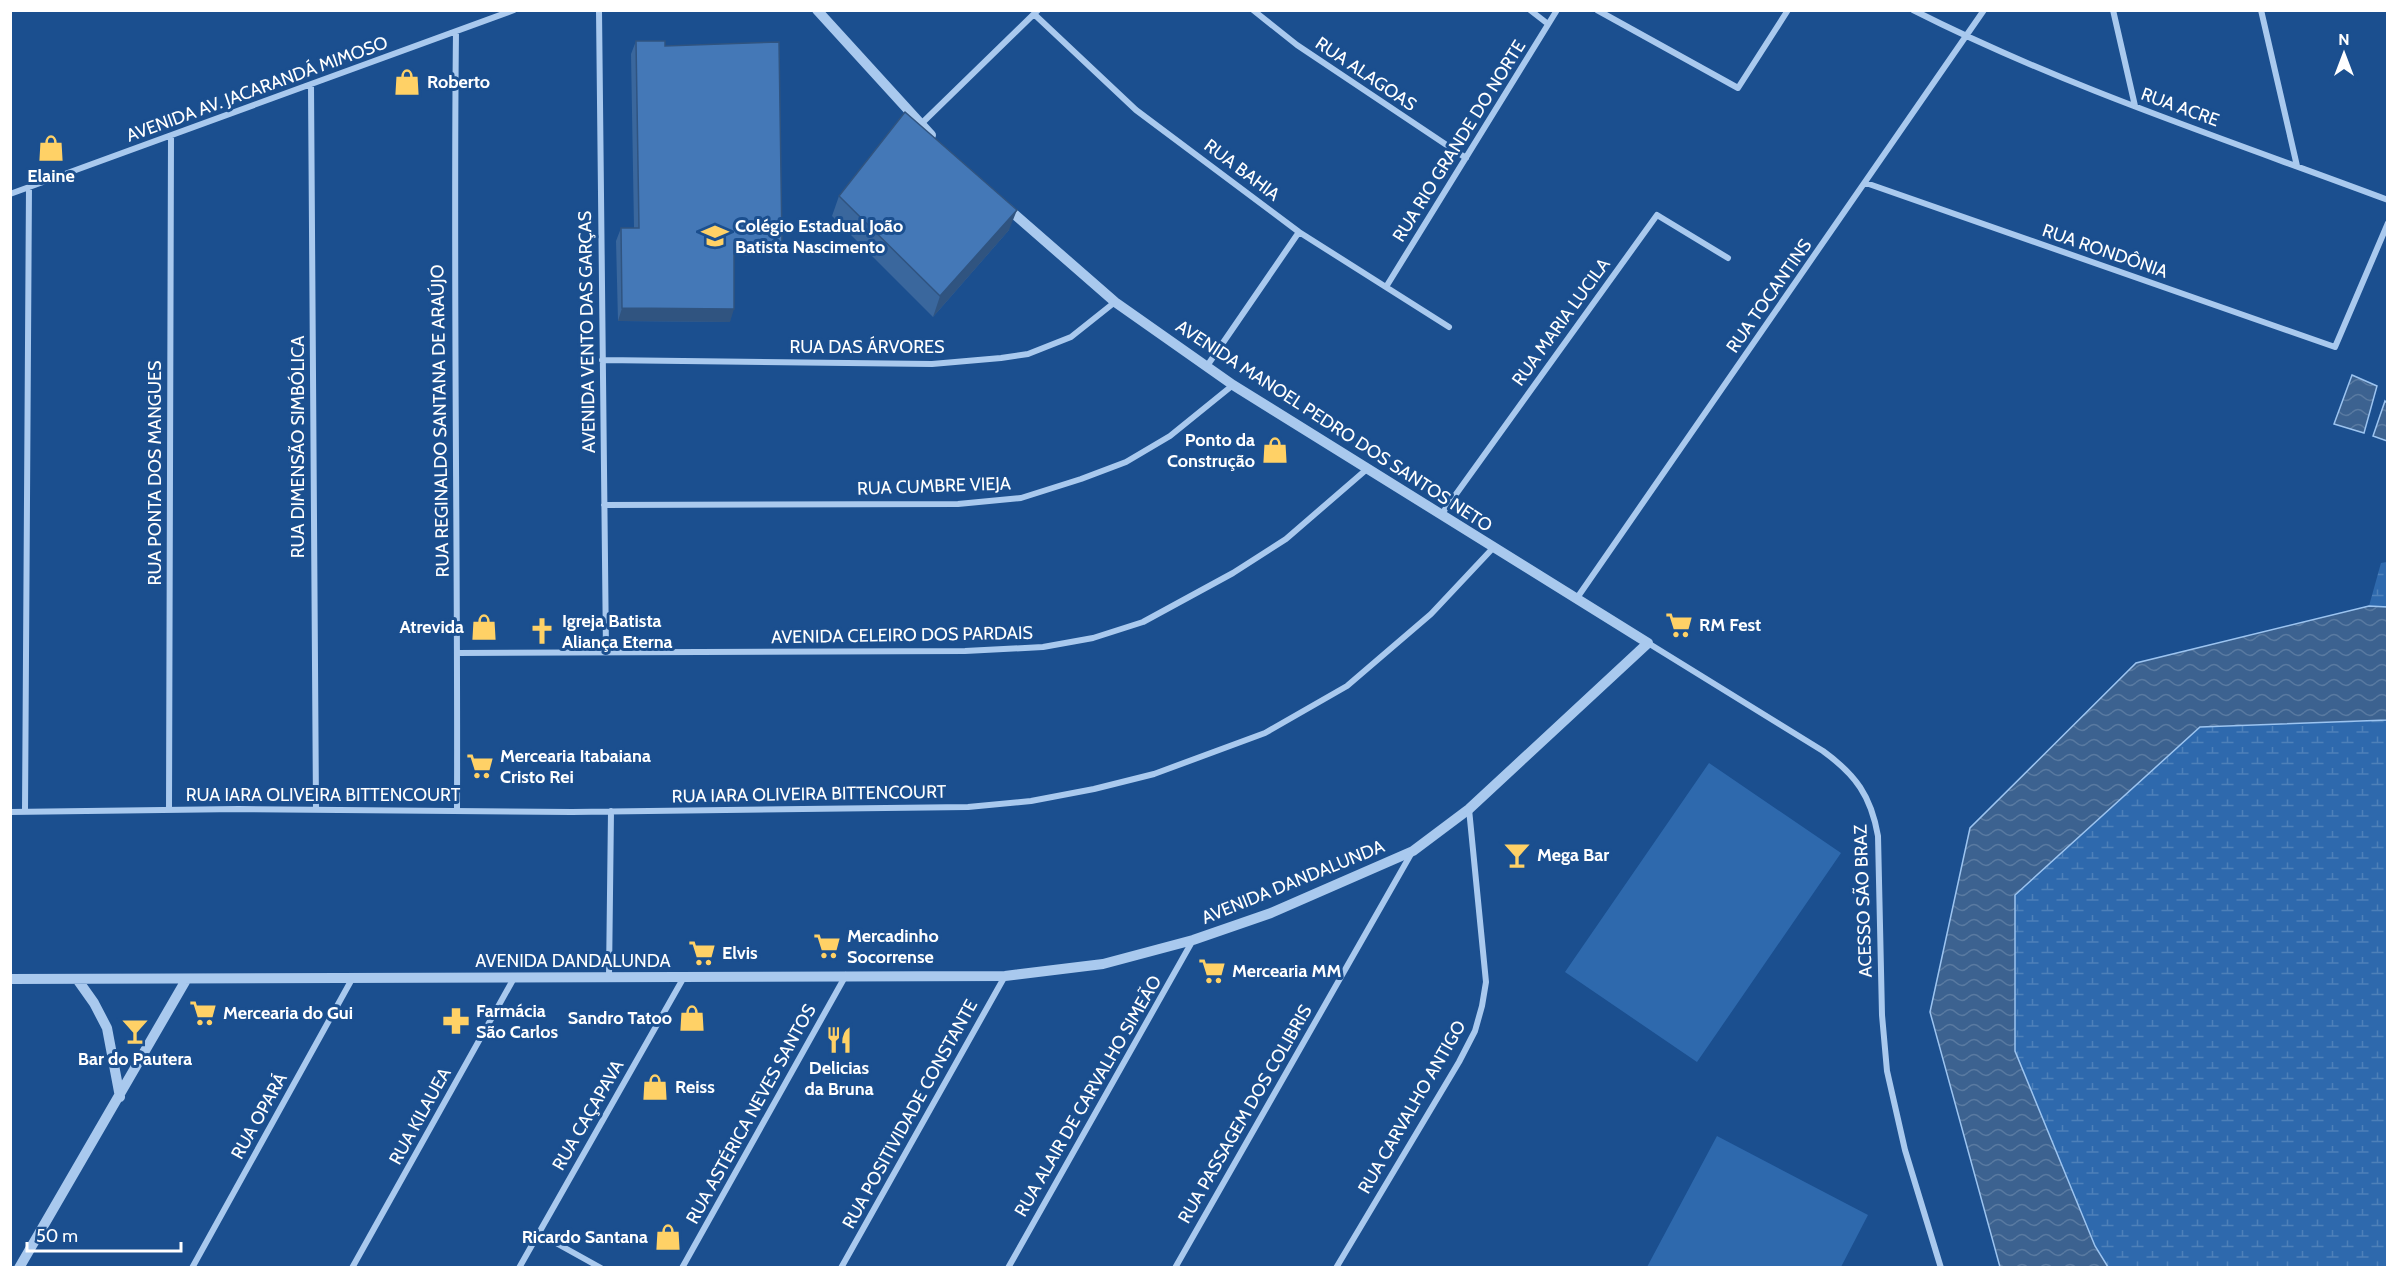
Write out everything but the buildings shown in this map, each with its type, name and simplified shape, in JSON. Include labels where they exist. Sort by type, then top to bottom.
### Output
[{"type":"street","name":"AVENIDA AV. JACARANDÁ MIMOSO","points":[[10,194],[514,10]]},
{"type":"street","name":"AVENIDA VENTO DAS GARÇAS","points":[[599,10],[606,652]]},
{"type":"street","points":[[817,10],[936,140]]},
{"type":"street","name":"RUA ALAGOAS","points":[[1253,10],[1297,45],[1466,158]]},
{"type":"street","points":[[1530,10],[1548,24]]},
{"type":"street","name":"RUA RIO GRANDE DO NORTE","points":[[1386,287],[1557,10]]},
{"type":"street","points":[[1597,10],[1738,88],[1788,10]]},
{"type":"street","name":"RUA ACRE","points":[[1913,10],[1965,37],[2135,106],[2388,200]]},
{"type":"street","name":"RUA TOCANTINS","points":[[1577,598],[1984,10]]},
{"type":"street","points":[[2113,10],[2135,106]]},
{"type":"street","points":[[2261,10],[2297,166]]},
{"type":"street","points":[[920,125],[1036,12]]},
{"type":"street","name":"RUA BAHIA","points":[[1036,12],[1136,110],[1299,232],[1449,327]]},
{"type":"street","name":"RUA REGINALDO SANTANA DE ARAÚJO","points":[[456,32],[453,250],[457,809]]},
{"type":"street","name":"RUA DIMENSÃO SIMBÓLICA","points":[[311,85],[316,809]]},
{"type":"street","name":"RUA PONTA DOS MANGUES","points":[[169,810],[171,136]]},
{"type":"street","name":"RUA RONDÔNIA","points":[[1866,183],[2335,347],[2388,223]]},
{"type":"street","points":[[25,812],[29,187]]},
{"type":"street","name":"AVENIDA MANOEL PEDRO DOS SANTOS NETO","points":[[994,195],[1115,302],[1233,385],[1648,643]]},
{"type":"street","name":"RUA MARIA LUCILA","points":[[1441,515],[1657,214],[1728,258]]},
{"type":"street","points":[[1207,366],[1299,232]]},
{"type":"street","name":"RUA DAS ÁRVORES","points":[[602,360],[932,364],[1001,358],[1028,354],[1071,337],[1115,302]]},
{"type":"street","name":"RUA CUMBRE VIEJA","points":[[604,505],[958,504],[1021,498],[1082,479],[1126,462],[1170,436],[1233,385]]},
{"type":"street","name":"AVENIDA CELEIRO DOS PARDAIS","points":[[457,653],[965,651],[1042,647],[1093,638],[1143,622],[1233,573],[1286,539],[1367,469]]},
{"type":"street","name":"RUA IARA OLIVEIRA BITTENCOURT","points":[[10,812],[316,809],[611,811],[968,807],[1031,801],[1154,774],[1265,733],[1347,686],[1431,614],[1492,548]]},
{"type":"street","name":"AVENIDA DANDALUNDA","points":[[10,979],[352,980],[609,976],[1005,976],[1103,964],[1193,940],[1271,913],[1413,851],[1469,809],[1648,643]]},
{"type":"street","name":"ACESSO SÃO BRAZ","points":[[1648,643],[1823,751],[1837,761],[1863,788],[1874,815],[1878,836],[1882,1015],[1887,1071],[1905,1150],[1941,1268]]},
{"type":"street","name":"RUA CARVALHO ANTIGO","points":[[1336,1268],[1459,1062],[1474,1031],[1482,1006],[1486,982],[1485,952],[1469,809]]},
{"type":"street","points":[[609,976],[611,811]]},
{"type":"street","name":"RUA PASSAGEM DOS COLIBRIS","points":[[1175,1268],[1413,851]]},
{"type":"street","name":"RUA ALAIR DE CARVALHO SIMEÃO","points":[[1008,1268],[1193,940]]},
{"type":"street","name":"RUA ASTÉRICA NEVES SANTOS","points":[[682,1268],[846,975]]},
{"type":"street","name":"RUA POSITIVIDADE CONSTANTE","points":[[841,1268],[1005,976]]},
{"type":"street","name":"RUA CAÇAPAVA","points":[[519,1268],[685,977]]},
{"type":"street","name":"RUA KILAUEA","points":[[352,1268],[514,978]]},
{"type":"street","points":[[77,980],[94,1003],[107,1028],[120,1097]]},
{"type":"street","points":[[19,1268],[186,980]]},
{"type":"street","name":"RUA OPARÁ","points":[[192,1268],[352,980]]},
{"type":"street","points":[[538,1233],[601,1268]]},
{"type":"green space","points":[[2387,562],[2387,607],[2369,606],[2381,563]]},
{"type":"green space","points":[[2387,720],[2387,1267],[2108,1267],[2095,1246],[2015,1051],[2015,895],[2200,727]]},
{"type":"green space","points":[[1709,763],[1841,853],[1697,1062],[1565,972]]},
{"type":"green space","points":[[1717,1136],[1868,1215],[1841,1267],[1647,1267]]},
{"type":"water","points":[[2352,375],[2377,386],[2364,433],[2334,424]]},
{"type":"water","points":[[2385,401],[2387,403],[2387,441],[2373,436]]},
{"type":"water","points":[[2369,606],[2387,607],[2387,720],[2200,727],[2015,895],[2015,1051],[2095,1246],[2108,1267],[2000,1267],[1930,1012],[1970,828],[2136,663]]},
{"type":"place","name":"Roberto","points":[[407,82]]},
{"type":"place","name":"Elaine","points":[[51,148]]},
{"type":"place","name":"Colégio Estadual João Batista Nascimento","points":[[715,236]]},
{"type":"place","name":"Ponto da Construção","points":[[1275,450]]},
{"type":"place","name":"RM Fest","points":[[1679,625]]},
{"type":"place","name":"Atrevida","points":[[484,627]]},
{"type":"place","name":"Igreja Batista Aliança Eterna","points":[[542,631]]},
{"type":"place","name":"Mercearia Itabaiana Cristo Rei","points":[[480,766]]},
{"type":"place","name":"Mega Bar","points":[[1517,855]]},
{"type":"place","name":"Mercadinho Socorrense","points":[[827,946]]},
{"type":"place","name":"Elvis","points":[[702,953]]},
{"type":"place","name":"Mercearia MM","points":[[1212,971]]},
{"type":"place","name":"Mercearia do Gui","points":[[203,1013]]},
{"type":"place","name":"Sandro Tatoo","points":[[692,1018]]},
{"type":"place","name":"Farmácia São Carlos","points":[[456,1021]]},
{"type":"place","name":"Bar do Pautera","points":[[135,1031]]},
{"type":"place","name":"Delicias da Bruna","points":[[839,1040]]},
{"type":"place","name":"Reiss","points":[[655,1087]]},
{"type":"place","name":"Ricardo Santana","points":[[668,1237]]}]
